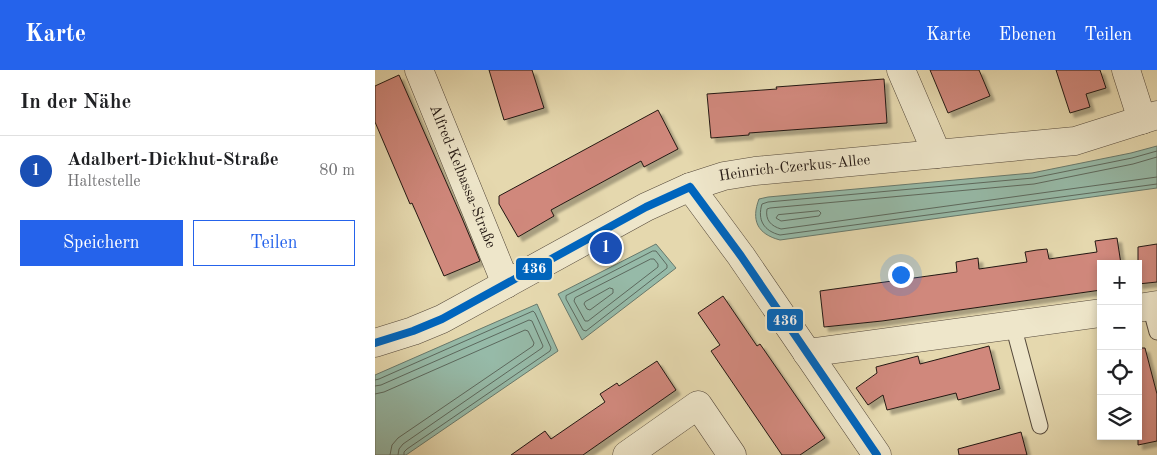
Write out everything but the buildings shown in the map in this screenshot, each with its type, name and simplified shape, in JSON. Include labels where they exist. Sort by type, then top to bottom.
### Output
[{"type":"street","name":"Alfred-Kelbassa-Straße","points":[[419,70],[505,284]]},
{"type":"street","points":[[901,70],[937,154]]},
{"type":"street","points":[[1126,70],[1149,118]]},
{"type":"street","name":"Heinrich-Czerkus-Allee","points":[[375,343],[413,331],[442,319],[646,207],[690,187],[723,176],[755,171],[1075,141],[1149,118]]},
{"type":"street","points":[[690,187],[741,256],[877,455]]},
{"type":"street","points":[[807,352],[1097,314]]},
{"type":"street","points":[[627,455],[698,405],[732,455]]},
{"type":"lane","points":[[1149,306],[1157,332]]},
{"type":"lane","points":[[1013,325],[1040,426]]},
{"type":"water","points":[[1157,146],[1157,188],[780,240],[761,230],[756,220],[759,199],[768,197],[1032,173]]},
{"type":"water","points":[[656,244],[676,268],[582,340],[558,294]]},
{"type":"water","points":[[537,304],[558,351],[406,455],[375,455],[375,375]]},
{"type":"transit line","name":"436","points":[[690,187],[741,256],[877,455]]},
{"type":"transit line","name":"436","points":[[375,343],[413,331],[442,319],[646,207],[690,187]]},
{"type":"place","name":"Adalbert-Dickhut-Straße","points":[[606,248]]}]
